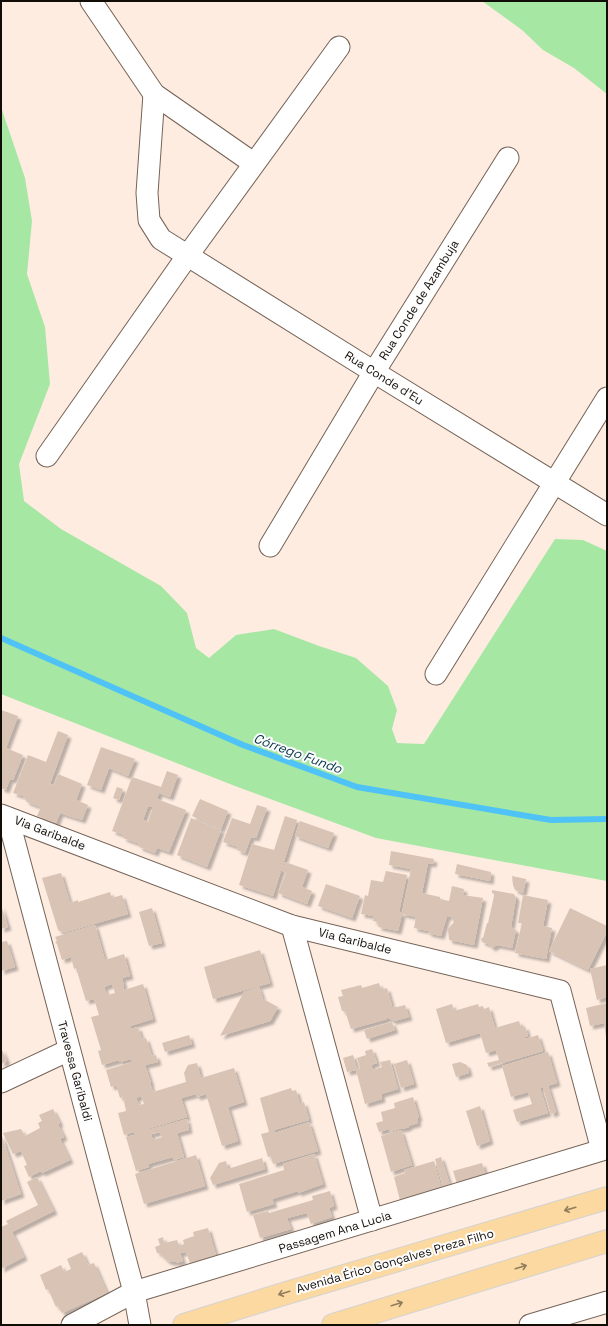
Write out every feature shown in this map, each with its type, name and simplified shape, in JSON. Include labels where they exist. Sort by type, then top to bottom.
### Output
[{"type":"main road","name":"Avenida Érico Gonçalves Preza Filho","points":[[184,1325],[280,1294],[607,1198]]},
{"type":"main road","points":[[333,1325],[376,1318],[607,1241]]},
{"type":"street","points":[[91,1],[154,94],[246,158]]},
{"type":"street","points":[[47,456],[188,255],[339,46]]},
{"type":"street","name":"Rua Conde d'Eu","points":[[154,94],[147,193],[149,220],[161,239],[607,515]]},
{"type":"street","name":"Rua Conde de Azambuja","points":[[270,546],[374,372],[508,158]]},
{"type":"street","points":[[436,674],[607,398]]},
{"type":"street","name":"Via Garibalde","points":[[4,816],[292,926],[560,991],[602,1150]]},
{"type":"street","name":"Travessa Garibaldi","points":[[4,816],[70,1050],[134,1292],[140,1325]]},
{"type":"street","points":[[292,926],[372,1220]]},
{"type":"street","points":[[1,1082],[70,1050]]},
{"type":"street","name":"Passagem Ana Lucia","points":[[72,1325],[134,1292],[602,1150]]},
{"type":"street","points":[[530,1325],[607,1302]]},
{"type":"green space","points":[[482,1],[607,1],[607,94],[574,68],[543,50],[522,30]]},
{"type":"green space","points":[[1,107],[25,178],[32,221],[27,274],[45,327],[50,384],[19,464],[24,501],[61,529],[161,586],[187,613],[196,648],[209,658],[236,635],[274,629],[356,658],[388,686],[397,710],[392,729],[397,743],[424,744],[555,539],[583,540],[607,551],[607,881],[376,838],[235,786],[1,694]]},
{"type":"building","points":[[1,710],[18,716],[6,748],[23,755],[13,780],[10,779],[6,790],[1,788]]},
{"type":"building","points":[[58,731],[68,735],[50,784],[54,785],[58,774],[82,784],[76,800],[88,805],[82,820],[60,813],[56,823],[37,816],[41,807],[27,802],[23,796],[13,793],[28,755],[46,762]]},
{"type":"building","points":[[101,747],[135,759],[128,776],[109,768],[101,790],[87,785]]},
{"type":"building","points":[[167,771],[178,775],[170,797],[159,793],[157,799],[186,810],[169,852],[157,848],[155,853],[139,847],[140,844],[123,838],[124,835],[112,831],[132,777],[161,787]],"holes":[[[148,806],[153,807],[148,822],[143,820]]]},
{"type":"building","points":[[117,787],[123,789],[119,800],[113,798]]},
{"type":"building","points":[[200,799],[228,811],[221,829],[192,816]]},
{"type":"building","points":[[257,805],[267,808],[256,838],[251,837],[245,853],[237,850],[238,847],[223,842],[232,818],[250,824]]},
{"type":"building","points":[[285,816],[297,820],[273,896],[239,885],[252,844],[274,850]]},
{"type":"building","points":[[191,818],[221,830],[207,867],[177,855]]},
{"type":"building","points":[[300,821],[334,833],[328,848],[295,836]]},
{"type":"building","points":[[391,851],[434,859],[433,864],[428,863],[422,893],[440,897],[440,899],[449,901],[452,886],[464,889],[463,895],[483,898],[474,945],[449,940],[448,929],[454,922],[451,917],[447,916],[441,936],[414,928],[416,917],[402,914],[398,931],[378,927],[379,922],[373,921],[374,916],[361,914],[365,895],[368,896],[371,880],[383,882],[386,871],[407,875],[399,912],[402,913],[411,869],[389,865]]},
{"type":"building","points":[[285,862],[308,870],[302,887],[312,891],[307,904],[278,893],[286,873],[282,871]]},
{"type":"building","points":[[457,864],[491,872],[490,881],[455,874]]},
{"type":"building","points":[[61,873],[70,903],[110,892],[112,898],[122,895],[128,914],[63,933],[58,930],[42,878]]},
{"type":"building","points":[[512,876],[526,879],[523,893],[515,890]]},
{"type":"building","points":[[326,884],[360,896],[352,918],[318,906]]},
{"type":"building","points":[[492,890],[514,894],[516,898],[511,927],[516,930],[512,948],[497,945],[492,948],[488,944],[482,942],[481,938],[483,938],[488,923],[494,896]]},
{"type":"building","points":[[523,895],[548,900],[543,926],[552,928],[546,959],[515,953],[522,923],[518,923]]},
{"type":"building","points":[[1,905],[8,927],[1,929]]},
{"type":"building","points":[[152,908],[162,943],[149,946],[139,912]]},
{"type":"building","points":[[570,908],[607,926],[607,932],[588,970],[549,951]]},
{"type":"building","points":[[95,925],[105,960],[124,954],[130,976],[122,978],[124,990],[143,984],[153,1019],[130,1026],[131,1029],[138,1027],[142,1039],[146,1038],[152,1056],[156,1055],[158,1062],[145,1065],[153,1092],[186,1082],[184,1073],[188,1065],[197,1063],[201,1078],[234,1068],[244,1102],[228,1107],[238,1141],[222,1146],[206,1094],[197,1097],[196,1094],[181,1098],[187,1117],[147,1129],[148,1130],[187,1119],[189,1130],[177,1133],[184,1157],[174,1160],[173,1157],[148,1164],[149,1167],[136,1171],[126,1137],[134,1135],[134,1132],[124,1135],[118,1113],[126,1111],[124,1097],[120,1098],[116,1085],[111,1087],[106,1070],[132,1062],[131,1059],[120,1062],[119,1060],[102,1065],[98,1051],[101,1050],[91,1017],[99,1015],[94,999],[86,1001],[71,957],[62,960],[55,942],[57,941],[55,937]],"holes":[[[112,984],[115,993],[107,995],[104,987]],[[141,1096],[144,1104],[139,1105],[136,1098]],[[160,1132],[162,1137],[153,1140],[151,1134]]]},
{"type":"building","points":[[7,941],[15,967],[1,971],[1,942]]},
{"type":"building","points":[[260,950],[270,983],[213,999],[204,967]]},
{"type":"building","points":[[607,965],[607,997],[597,1000],[590,969]]},
{"type":"building","points":[[379,983],[381,990],[387,988],[392,1006],[397,1007],[405,1005],[409,1017],[394,1021],[386,1017],[387,1019],[351,1029],[345,1011],[342,1011],[338,997],[343,996],[341,990],[361,985],[362,988]]},
{"type":"building","points":[[259,987],[263,999],[278,1007],[270,1021],[220,1036],[244,992]]},
{"type":"building","points":[[607,1003],[606,1037],[604,1023],[590,1026],[586,1008]]},
{"type":"building","points":[[452,1004],[454,1011],[478,1004],[479,1007],[483,1006],[484,1009],[489,1007],[495,1028],[519,1021],[521,1028],[525,1026],[528,1036],[524,1037],[525,1039],[538,1035],[543,1051],[489,1067],[487,1063],[499,1060],[496,1050],[486,1053],[480,1033],[446,1043],[436,1009]]},
{"type":"building","points":[[392,1022],[395,1030],[367,1039],[364,1030]]},
{"type":"building","points":[[189,1035],[192,1044],[165,1052],[162,1043]]},
{"type":"building","points":[[1,1048],[7,1061],[1,1064]]},
{"type":"building","points":[[372,1049],[377,1063],[371,1065],[373,1070],[382,1067],[380,1062],[390,1060],[398,1089],[381,1094],[382,1099],[365,1104],[356,1070],[347,1072],[343,1058],[353,1055],[357,1069],[360,1068],[357,1058],[366,1055],[365,1051]]},
{"type":"building","points":[[548,1052],[557,1083],[540,1088],[548,1113],[517,1122],[513,1110],[532,1104],[528,1092],[511,1097],[502,1066]]},
{"type":"building","points":[[407,1060],[414,1084],[401,1088],[394,1064]]},
{"type":"building","points":[[460,1062],[467,1065],[469,1073],[456,1077],[452,1064]]},
{"type":"building","points":[[548,1086],[556,1112],[551,1114],[543,1088]]},
{"type":"building","points":[[291,1088],[292,1091],[296,1090],[300,1104],[304,1102],[309,1120],[274,1130],[275,1133],[309,1122],[318,1151],[273,1164],[271,1156],[268,1157],[261,1134],[269,1132],[260,1098]]},
{"type":"building","points":[[413,1097],[419,1118],[417,1118],[418,1123],[390,1132],[389,1129],[379,1132],[376,1123],[383,1121],[381,1112],[395,1108],[394,1103]]},
{"type":"building","points":[[480,1106],[490,1141],[477,1146],[466,1111]]},
{"type":"building","points":[[53,1109],[60,1123],[58,1124],[64,1137],[60,1139],[70,1160],[42,1173],[41,1171],[29,1177],[24,1166],[27,1165],[21,1151],[13,1154],[3,1133],[21,1129],[25,1136],[40,1128],[38,1123],[42,1121],[39,1115]]},
{"type":"building","points":[[401,1130],[412,1165],[391,1172],[381,1136]]},
{"type":"building","points":[[1,1133],[21,1194],[1,1201]]},
{"type":"building","points":[[314,1154],[323,1184],[298,1193],[298,1191],[272,1199],[274,1204],[247,1212],[239,1184],[284,1170],[283,1164]]},
{"type":"building","points":[[196,1155],[205,1186],[144,1204],[135,1174]]},
{"type":"building","points":[[441,1157],[450,1185],[443,1187],[435,1159]]},
{"type":"building","points":[[262,1158],[265,1169],[213,1185],[210,1178],[219,1163],[226,1161],[228,1169]]},
{"type":"building","points":[[434,1161],[442,1190],[400,1200],[394,1177],[405,1173],[404,1170]]},
{"type":"building","points":[[482,1163],[487,1179],[458,1187],[453,1171]]},
{"type":"building","points":[[37,1177],[54,1211],[12,1232],[24,1257],[1,1269],[1,1227],[8,1224],[6,1221],[38,1205],[27,1182]]},
{"type":"building","points":[[330,1191],[334,1206],[329,1208],[332,1217],[311,1224],[307,1213],[287,1218],[291,1229],[260,1238],[253,1215],[268,1211],[269,1213],[313,1200],[312,1196]]},
{"type":"building","points":[[208,1228],[216,1255],[190,1263],[186,1252],[180,1253],[183,1261],[176,1263],[166,1260],[159,1253],[157,1253],[155,1247],[160,1245],[158,1239],[163,1237],[164,1243],[177,1240],[179,1246],[184,1244],[183,1240],[194,1236],[193,1232]]},
{"type":"building","points":[[82,1252],[88,1265],[94,1263],[107,1293],[62,1313],[58,1306],[56,1307],[48,1289],[46,1290],[40,1275],[61,1265],[64,1272],[71,1269],[67,1259]]},
{"type":"waterway","name":"Córrego Fundo","points":[[1,638],[243,745],[357,787],[551,820],[607,819]]}]
